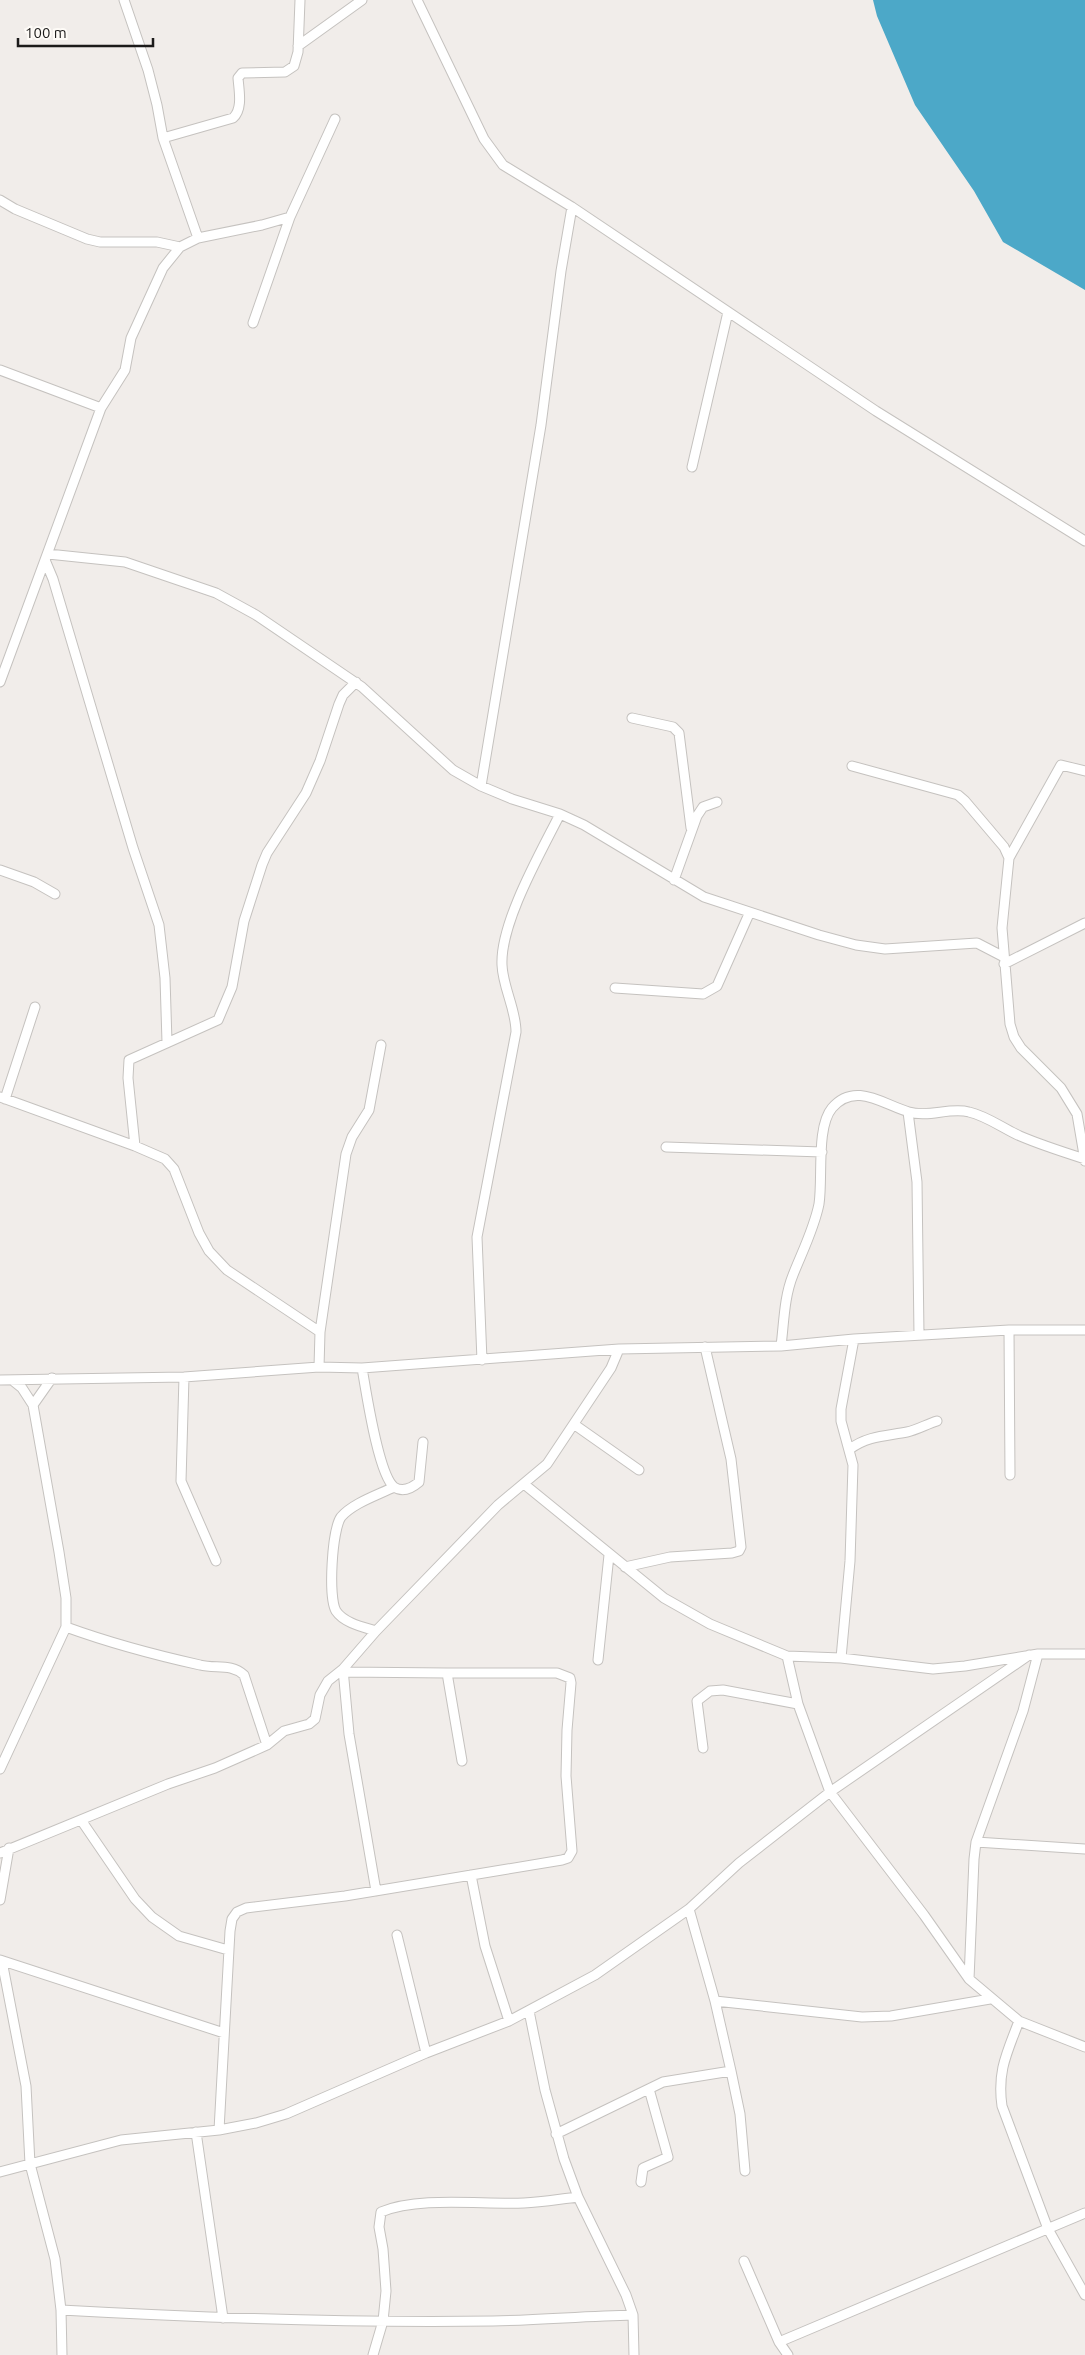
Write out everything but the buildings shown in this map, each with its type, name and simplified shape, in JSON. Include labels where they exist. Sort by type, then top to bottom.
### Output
[{"type":"street","points":[[124,0],[148,70],[157,105],[162,138],[198,238]]},
{"type":"street","points":[[162,138],[233,118],[238,114],[240,74],[289,70],[297,61],[300,0]]},
{"type":"street","points":[[298,46],[362,0]]},
{"type":"street","points":[[417,0],[484,139],[495,156],[504,165],[572,207],[876,411],[1085,541]]},
{"type":"street","points":[[254,323],[290,217],[335,119]]},
{"type":"street","points":[[0,200],[15,209],[87,239],[100,242],[157,242],[180,247]]},
{"type":"street","points":[[481,786],[541,425],[561,272],[572,207]]},
{"type":"street","points":[[0,682],[101,408],[125,370],[131,338],[163,268],[180,247],[198,238],[262,226],[290,217]]},
{"type":"street","points":[[692,467],[728,312]]},
{"type":"street","points":[[0,370],[101,408]]},
{"type":"street","points":[[47,557],[125,562],[216,593],[256,615],[356,682],[453,770],[481,786],[512,799],[560,814],[584,825],[704,897],[749,914],[856,945],[885,950],[977,943],[1004,961]]},
{"type":"street","points":[[47,557],[133,848],[159,925],[165,978],[167,1042]]},
{"type":"street","points":[[135,1146],[128,1078],[129,1060],[218,1020],[232,987],[244,921],[262,865],[267,853],[306,794],[320,761],[338,704],[343,695],[356,682]]},
{"type":"street","points":[[632,718],[673,726],[679,733],[691,828]]},
{"type":"street","points":[[781,1346],[788,1290],[815,1219],[819,1203],[825,1122],[831,1109],[839,1100],[852,1096],[869,1096],[882,1099],[908,1112],[918,1114],[971,1112],[1022,1137],[1085,1160],[1077,1114],[1061,1088],[1021,1048],[1014,1037],[1010,1024],[1002,915],[1009,858],[1061,765],[1085,771]]},
{"type":"street","points":[[852,766],[958,795],[1004,847],[1009,858]]},
{"type":"street","points":[[674,880],[691,828],[703,807],[717,802]]},
{"type":"street","points":[[482,1360],[477,1237],[516,1032],[514,1012],[503,976],[502,951],[506,934],[530,872],[560,814]]},
{"type":"street","points":[[0,870],[34,882],[55,894]]},
{"type":"street","points":[[615,988],[693,994],[710,992],[717,986],[749,914]]},
{"type":"street","points":[[1004,961],[1085,923]]},
{"type":"street","points":[[36,1007],[3,1098],[135,1146],[164,1159],[174,1169],[199,1233],[210,1251],[227,1270],[320,1332]]},
{"type":"street","points":[[319,1367],[320,1332],[346,1154],[352,1138],[369,1110],[381,1045]]},
{"type":"street","points":[[908,1112],[918,1199],[919,1335]]},
{"type":"street","points":[[666,1147],[822,1152]]},
{"type":"street","points":[[1008,1330],[1010,1475]]},
{"type":"street","points":[[0,1380],[184,1377],[319,1367],[362,1368],[619,1349],[781,1346],[854,1339],[1008,1330],[1085,1330]]},
{"type":"street","points":[[841,1658],[852,1524],[853,1465],[841,1421],[841,1409],[854,1339]]},
{"type":"street","points":[[625,1567],[670,1557],[732,1553],[739,1551],[741,1547],[731,1459],[705,1348]]},
{"type":"street","points":[[0,1853],[168,1784],[215,1768],[267,1745],[284,1731],[301,1727],[315,1719],[323,1687],[343,1670],[376,1631],[498,1505],[547,1464],[612,1368],[619,1349]]},
{"type":"street","points":[[362,1368],[376,1439],[386,1473],[394,1487],[402,1490],[411,1489],[419,1482],[423,1442]]},
{"type":"street","points":[[184,1377],[181,1481],[216,1561]]},
{"type":"street","points":[[33,1404],[52,1378]]},
{"type":"street","points":[[0,1768],[66,1627],[66,1598],[33,1404],[22,1388],[12,1380]]},
{"type":"street","points":[[850,1449],[860,1442],[892,1433],[907,1432],[937,1421]]},
{"type":"street","points":[[575,1425],[639,1470]]},
{"type":"street","points":[[524,1484],[648,1586],[689,1614],[787,1656],[841,1658],[933,1669],[966,1666],[1033,1654],[1085,1654]]},
{"type":"street","points":[[376,1631],[350,1622],[336,1612],[332,1602],[334,1540],[338,1523],[342,1516],[364,1502],[394,1487]]},
{"type":"street","points":[[598,1660],[609,1555]]},
{"type":"street","points":[[66,1627],[110,1643],[166,1657],[205,1666],[233,1667],[239,1670],[244,1675],[267,1745]]},
{"type":"street","points":[[0,2172],[121,2140],[219,2130],[256,2123],[286,2114],[426,2053],[529,2011],[595,1975],[689,1909],[739,1863],[830,1792],[1033,1654]]},
{"type":"street","points":[[969,1979],[976,1842],[1023,1711],[1033,1654]]},
{"type":"street","points":[[787,1656],[798,1704],[830,1792],[924,1915],[969,1979],[990,1999],[1019,2021],[1085,2047]]},
{"type":"street","points":[[219,2130],[228,1950],[232,1919],[237,1912],[562,1860],[568,1858],[572,1851],[566,1776],[570,1678],[557,1673],[447,1673],[343,1670]]},
{"type":"street","points":[[343,1670],[349,1734],[376,1891]]},
{"type":"street","points":[[447,1673],[462,1762]]},
{"type":"street","points":[[703,1748],[697,1701],[710,1691],[723,1690],[798,1704]]},
{"type":"street","points":[[81,1820],[135,1899],[152,1917],[179,1936],[228,1950]]},
{"type":"street","points":[[976,1842],[1085,1850]]},
{"type":"street","points":[[0,1900],[9,1848]]},
{"type":"street","points":[[471,1875],[485,1946],[508,2021]]},
{"type":"street","points":[[689,1909],[715,2001],[731,2072],[740,2114],[746,2172]]},
{"type":"street","points":[[396,1935],[426,2053]]},
{"type":"street","points":[[62,2355],[61,2310],[55,2259],[30,2164],[26,2086],[1,1961],[224,2033]]},
{"type":"street","points":[[715,2001],[862,2017],[891,2016],[990,1999]]},
{"type":"street","points":[[529,2011],[556,2134],[578,2197],[626,2295],[633,2315],[634,2355]]},
{"type":"street","points":[[1019,2021],[1000,2072],[999,2089],[1002,2106],[1048,2228],[1085,2296]]},
{"type":"street","points":[[556,2134],[674,2079],[731,2072]]},
{"type":"street","points":[[641,2182],[644,2168],[668,2157],[649,2089]]},
{"type":"street","points":[[196,2132],[223,2318]]},
{"type":"street","points":[[373,2355],[382,2321],[386,2291],[383,2249],[379,2227],[381,2212],[391,2208],[420,2204],[525,2203],[578,2197]]},
{"type":"street","points":[[779,2342],[1085,2214]]},
{"type":"street","points":[[744,2260],[779,2342],[788,2355]]},
{"type":"street","points":[[61,2310],[223,2318],[382,2321],[504,2320],[633,2315]]},
{"type":"water","points":[[873,0],[1085,0],[1085,290],[1003,242],[974,191],[915,105],[877,16]]}]
